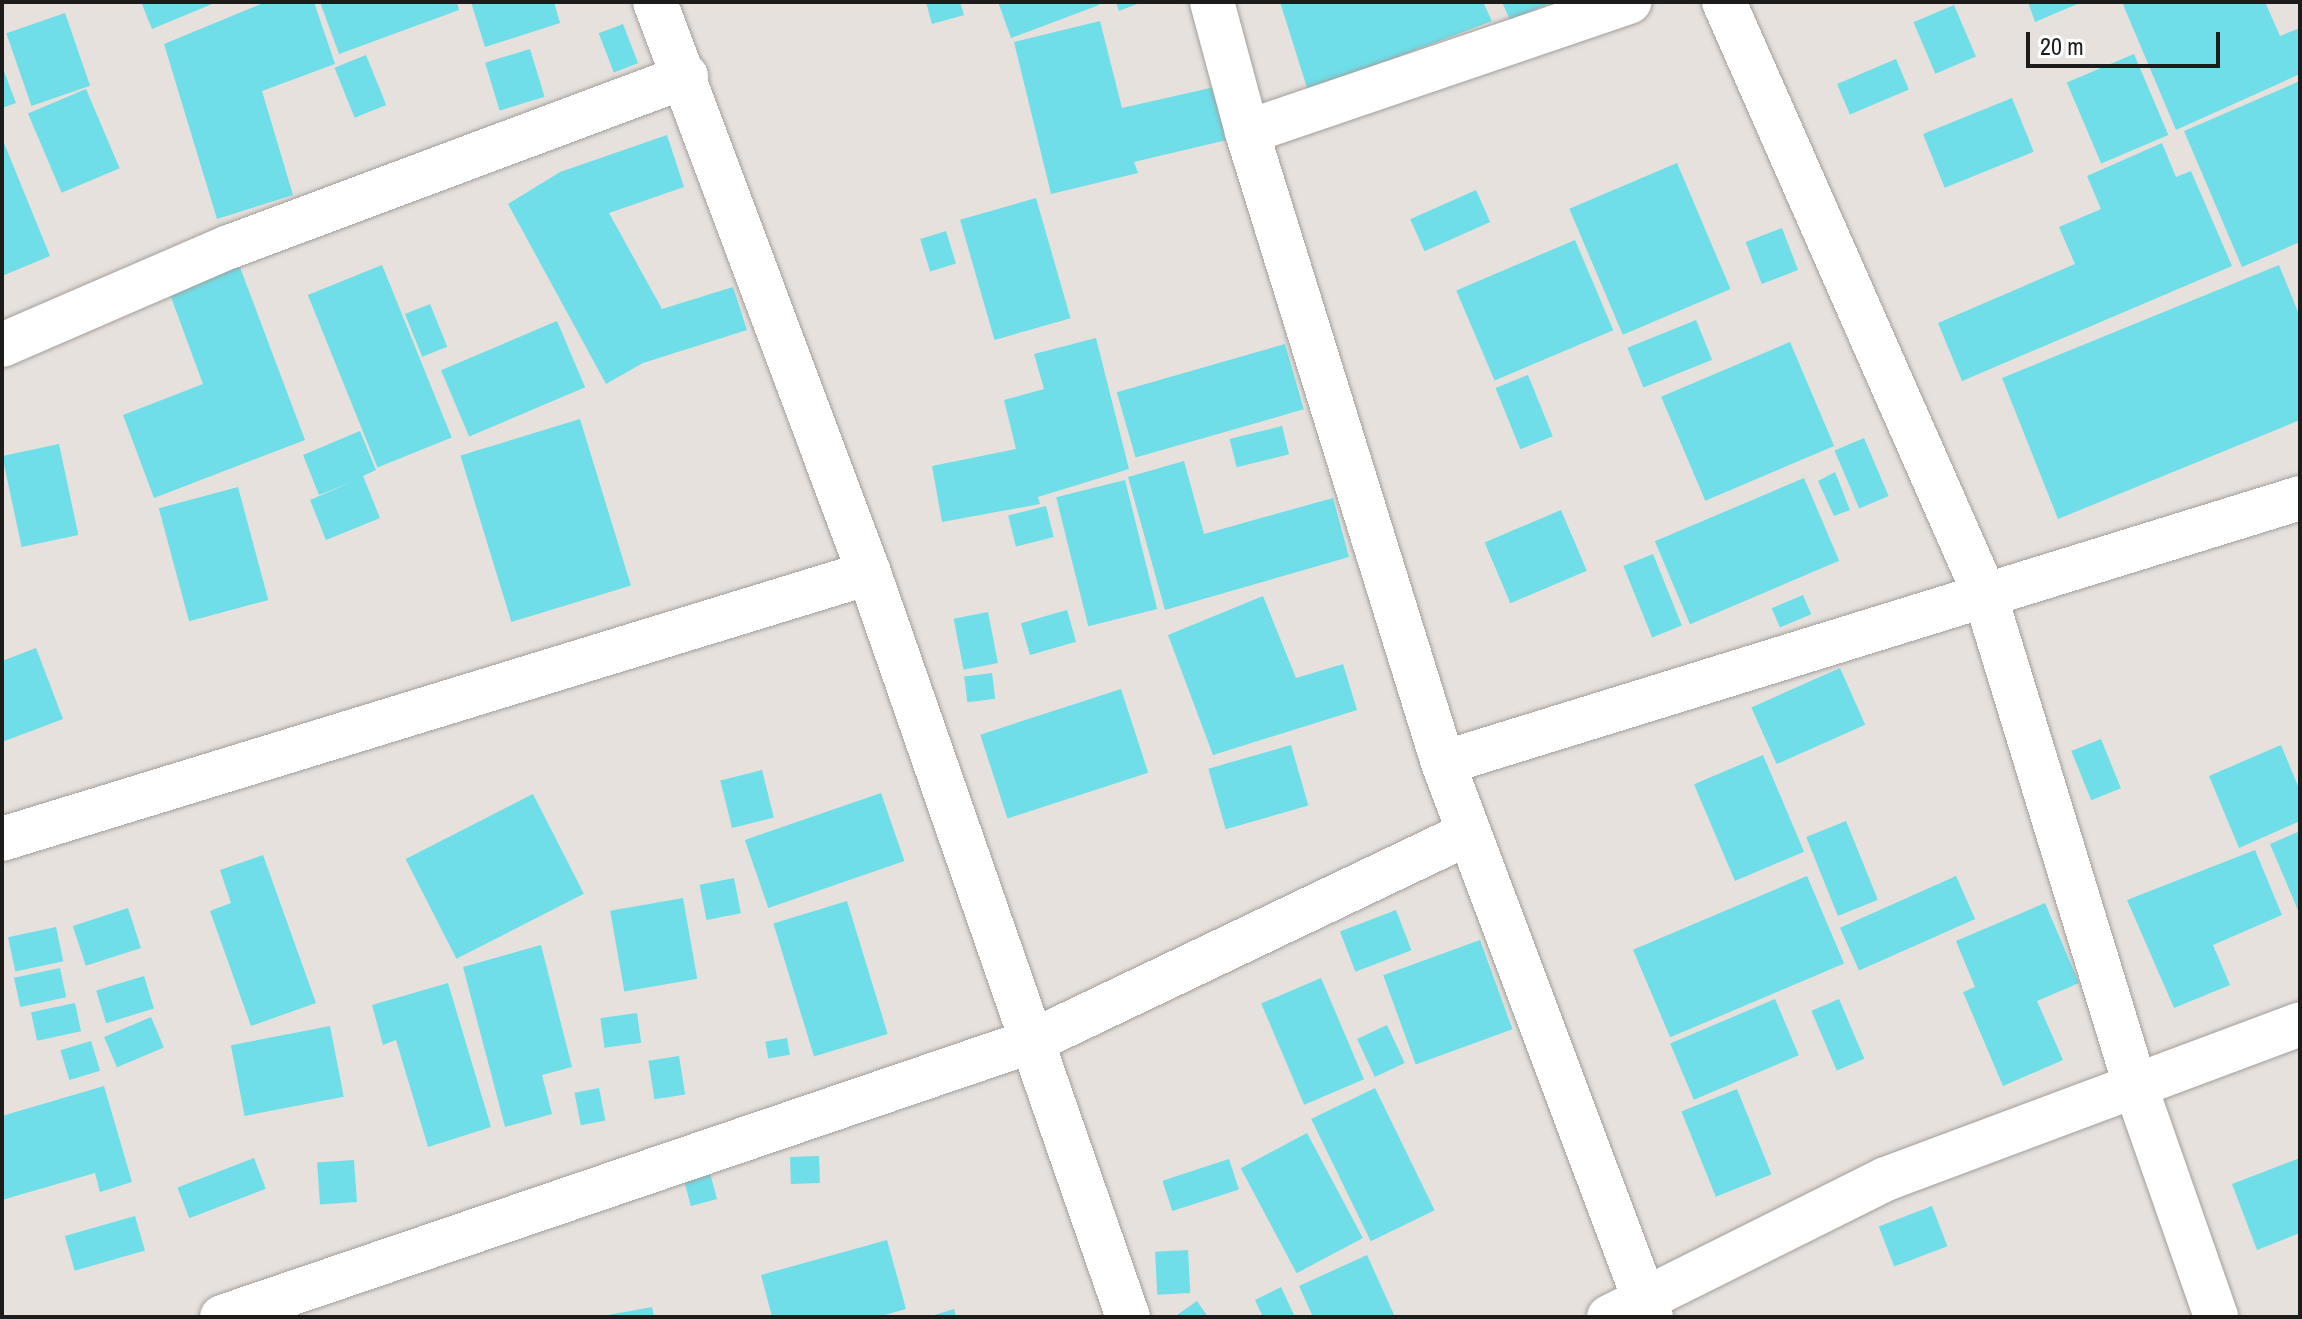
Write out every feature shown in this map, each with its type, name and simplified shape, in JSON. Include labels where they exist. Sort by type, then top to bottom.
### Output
[{"type":"street","points":[[655,2],[686,76],[869,573],[1035,1040],[1128,1317]]},
{"type":"street","points":[[1212,2],[1247,132],[1443,763],[1635,1311],[1767,1234],[1886,1179],[2136,1088],[2300,1024]]},
{"type":"street","points":[[1247,132],[1629,2]]},
{"type":"street","points":[[1724,2],[1985,595],[2136,1088],[2216,1317]]},
{"type":"street","points":[[2,345],[229,247],[686,76]]},
{"type":"street","points":[[1443,763],[2300,498]]},
{"type":"street","points":[[2,839],[869,573]]},
{"type":"street","points":[[222,1317],[1035,1040],[1469,833]]},
{"type":"building","points":[[141,2],[217,2],[152,29]]},
{"type":"building","points":[[266,2],[314,2],[335,64],[262,91],[293,195],[217,219],[164,44]]},
{"type":"building","points":[[320,2],[457,2],[459,10],[339,54]]},
{"type":"building","points":[[471,2],[554,2],[560,23],[485,47]]},
{"type":"building","points":[[926,2],[960,2],[964,15],[932,24]]},
{"type":"building","points":[[998,2],[1098,2],[1099,5],[1011,38]]},
{"type":"building","points":[[1116,2],[1142,2],[1119,11]]},
{"type":"building","points":[[1280,2],[1483,2],[1492,21],[1308,91]]},
{"type":"building","points":[[1502,2],[1552,2],[1510,20]]},
{"type":"building","points":[[2028,2],[2082,2],[2035,22]]},
{"type":"building","points":[[2122,2],[2265,2],[2280,36],[2300,28],[2300,74],[2176,130]]},
{"type":"building","points":[[1954,5],[1976,57],[1935,74],[1913,22]]},
{"type":"building","points":[[65,13],[90,86],[31,106],[6,33]]},
{"type":"building","points":[[1100,21],[1122,108],[1219,86],[1231,139],[1134,162],[1138,173],[1051,194],[1014,42]]},
{"type":"building","points":[[623,24],[638,63],[614,73],[599,33]]},
{"type":"building","points":[[530,49],[545,97],[500,111],[485,63]]},
{"type":"building","points":[[2134,54],[2168,135],[2101,164],[2067,83]]},
{"type":"building","points":[[366,55],[386,105],[355,118],[334,68]]},
{"type":"building","points":[[1896,59],[1909,89],[1850,114],[1837,84]]},
{"type":"building","points":[[2,66],[16,103],[2,108]]},
{"type":"building","points":[[2300,81],[2300,242],[2242,267],[2184,131]]},
{"type":"building","points":[[86,89],[120,168],[62,193],[28,114]]},
{"type":"building","points":[[2012,98],[2034,152],[1945,188],[1923,134]]},
{"type":"building","points":[[667,135],[684,187],[609,213],[662,309],[733,287],[747,330],[643,363],[606,384],[508,204],[560,172]]},
{"type":"building","points":[[2,138],[50,256],[2,276]]},
{"type":"building","points":[[2162,143],[2176,177],[2191,171],[2232,266],[1962,381],[1938,323],[2075,264],[2059,227],[2101,209],[2087,176]]},
{"type":"building","points":[[1677,163],[1731,289],[1623,335],[1569,209]]},
{"type":"building","points":[[1476,190],[1490,222],[1424,251],[1410,219]]},
{"type":"building","points":[[1036,198],[1070,318],[995,340],[960,220]]},
{"type":"building","points":[[1782,228],[1798,270],[1762,284],[1746,242]]},
{"type":"building","points":[[946,231],[956,264],[930,271],[920,239]]},
{"type":"building","points":[[1575,240],[1613,330],[1495,381],[1456,290]]},
{"type":"building","points":[[238,262],[305,440],[154,498],[123,415],[203,384],[168,289]]},
{"type":"building","points":[[382,265],[452,437],[378,467],[308,295]]},
{"type":"building","points":[[2279,265],[2300,317],[2300,420],[2058,519],[2002,378]]},
{"type":"building","points":[[430,304],[447,347],[422,357],[405,314]]},
{"type":"building","points":[[1696,320],[1712,360],[1643,388],[1627,348]]},
{"type":"building","points":[[557,321],[585,387],[469,437],[441,370]]},
{"type":"building","points":[[1096,338],[1129,469],[1038,497],[1040,504],[942,522],[932,466],[1016,449],[1004,400],[1044,389],[1034,354]]},
{"type":"building","points":[[1790,342],[1834,446],[1705,501],[1661,397]]},
{"type":"building","points":[[1285,344],[1304,409],[1136,458],[1117,392]]},
{"type":"building","points":[[1528,375],[1553,436],[1520,449],[1496,388]]},
{"type":"building","points":[[580,419],[631,585],[511,622],[460,456]]},
{"type":"building","points":[[1282,426],[1289,454],[1237,467],[1230,439]]},
{"type":"building","points":[[360,431],[376,470],[363,476],[380,518],[326,540],[310,500],[354,481],[319,495],[303,455]]},
{"type":"building","points":[[1864,438],[1889,496],[1859,508],[1835,451]]},
{"type":"building","points":[[59,444],[78,535],[22,547],[2,456]]},
{"type":"building","points":[[1184,461],[1204,534],[1333,498],[1349,557],[1165,610],[1128,477]]},
{"type":"building","points":[[1835,472],[1850,510],[1834,516],[1818,481]]},
{"type":"building","points":[[1804,478],[1839,561],[1690,624],[1655,541]]},
{"type":"building","points":[[1125,480],[1157,609],[1088,626],[1056,497]]},
{"type":"building","points":[[238,487],[268,600],[189,621],[159,508]]},
{"type":"building","points":[[1046,506],[1054,537],[1016,546],[1008,515]]},
{"type":"building","points":[[1561,510],[1587,571],[1510,603],[1485,542]]},
{"type":"building","points":[[1653,554],[1682,625],[1652,637],[1623,566]]},
{"type":"building","points":[[1803,595],[1811,614],[1780,628],[1772,608]]},
{"type":"building","points":[[1263,596],[1296,678],[1343,664],[1357,710],[1213,755],[1168,635]]},
{"type":"building","points":[[1067,610],[1076,642],[1030,655],[1021,623]]},
{"type":"building","points":[[988,612],[998,663],[964,670],[954,619]]},
{"type":"building","points":[[36,648],[63,719],[2,742],[2,661]]},
{"type":"building","points":[[1840,668],[1865,725],[1777,764],[1751,707]]},
{"type":"building","points":[[992,673],[995,699],[967,702],[964,676]]},
{"type":"building","points":[[1121,689],[1148,773],[1007,818],[980,735]]},
{"type":"building","points":[[2101,739],[2121,788],[2091,800],[2071,751]]},
{"type":"building","points":[[1291,745],[1308,806],[1226,829],[1208,769]]},
{"type":"building","points":[[2281,745],[2300,791],[2300,821],[2239,848],[2209,776]]},
{"type":"building","points":[[1763,755],[1804,852],[1735,881],[1694,784]]},
{"type":"building","points":[[762,770],[774,818],[732,828],[720,780]]},
{"type":"building","points":[[881,793],[904,861],[768,908],[745,840]]},
{"type":"building","points":[[533,794],[584,894],[456,959],[406,859]]},
{"type":"building","points":[[1846,821],[1878,900],[1838,916],[1806,837]]},
{"type":"building","points":[[2300,831],[2300,915],[2270,844]]},
{"type":"building","points":[[2255,850],[2282,915],[2213,945],[2230,985],[2174,1008],[2127,900]]},
{"type":"building","points":[[263,855],[316,1003],[251,1026],[210,911],[231,903],[220,870]]},
{"type":"building","points":[[1807,876],[1844,963],[1670,1037],[1633,950]]},
{"type":"building","points":[[1956,876],[1975,919],[1859,971],[1840,928]]},
{"type":"building","points":[[734,878],[741,913],[707,920],[700,885]]},
{"type":"building","points":[[683,898],[697,979],[624,992],[610,911]]},
{"type":"building","points":[[847,901],[888,1034],[814,1056],[773,924]]},
{"type":"building","points":[[2045,903],[2079,983],[2037,1001],[2063,1060],[2003,1086],[1963,992],[1975,987],[1956,941]]},
{"type":"building","points":[[128,908],[141,948],[86,966],[73,926]]},
{"type":"building","points":[[1396,910],[1411,950],[1355,972],[1340,932]]},
{"type":"building","points":[[56,927],[63,961],[15,971],[8,937]]},
{"type":"building","points":[[1480,940],[1512,1029],[1416,1064],[1383,975]]},
{"type":"building","points":[[541,945],[572,1067],[542,1075],[552,1114],[505,1127],[463,967]]},
{"type":"building","points":[[60,968],[66,997],[20,1007],[14,978]]},
{"type":"building","points":[[144,976],[154,1009],[106,1023],[96,991]]},
{"type":"building","points":[[1321,978],[1364,1079],[1304,1105],[1261,1003]]},
{"type":"building","points":[[448,983],[491,1127],[428,1147],[396,1040],[383,1045],[372,1005]]},
{"type":"building","points":[[1775,999],[1799,1055],[1694,1100],[1670,1044]]},
{"type":"building","points":[[1839,999],[1864,1059],[1837,1071],[1811,1011]]},
{"type":"building","points":[[75,1003],[81,1031],[37,1041],[31,1012]]},
{"type":"building","points":[[637,1013],[641,1043],[605,1048],[600,1018]]},
{"type":"building","points":[[151,1017],[164,1047],[117,1067],[104,1037]]},
{"type":"building","points":[[1387,1025],[1405,1063],[1375,1077],[1357,1039]]},
{"type":"building","points":[[330,1026],[344,1097],[245,1116],[231,1045]]},
{"type":"building","points":[[787,1038],[790,1055],[768,1059],[765,1042]]},
{"type":"building","points":[[91,1041],[100,1071],[69,1080],[60,1050]]},
{"type":"building","points":[[679,1056],[685,1095],[654,1099],[648,1061]]},
{"type":"building","points":[[104,1086],[132,1182],[100,1192],[95,1173],[2,1200],[2,1116]]},
{"type":"building","points":[[599,1088],[605,1120],[581,1125],[574,1093]]},
{"type":"building","points":[[1375,1088],[1435,1210],[1371,1241],[1311,1119]]},
{"type":"building","points":[[1737,1089],[1771,1174],[1716,1197],[1681,1111]]},
{"type":"building","points":[[1307,1133],[1363,1238],[1297,1273],[1241,1168]]},
{"type":"building","points":[[819,1156],[820,1183],[791,1184],[790,1157]]},
{"type":"building","points":[[254,1158],[266,1189],[189,1218],[177,1187]]},
{"type":"building","points":[[2300,1158],[2300,1233],[2257,1250],[2232,1184]]},
{"type":"building","points":[[1229,1159],[1239,1189],[1172,1211],[1162,1181]]},
{"type":"building","points":[[354,1160],[357,1202],[320,1204],[317,1163]]},
{"type":"building","points":[[710,1173],[717,1199],[691,1206],[684,1180]]},
{"type":"building","points":[[1932,1206],[1947,1246],[1894,1267],[1879,1226]]},
{"type":"building","points":[[135,1216],[145,1251],[75,1271],[65,1236]]},
{"type":"building","points":[[887,1240],[906,1309],[878,1317],[772,1317],[761,1275]]},
{"type":"building","points":[[1188,1250],[1190,1293],[1157,1295],[1155,1252]]},
{"type":"building","points":[[1367,1255],[1395,1317],[1313,1317],[1299,1286]]},
{"type":"building","points":[[1281,1287],[1295,1317],[1263,1317],[1255,1300]]},
{"type":"building","points":[[1197,1301],[1208,1317],[1174,1317]]},
{"type":"building","points":[[652,1307],[654,1317],[608,1317],[608,1315]]},
{"type":"building","points":[[954,1309],[956,1317],[931,1317],[931,1316]]}]
